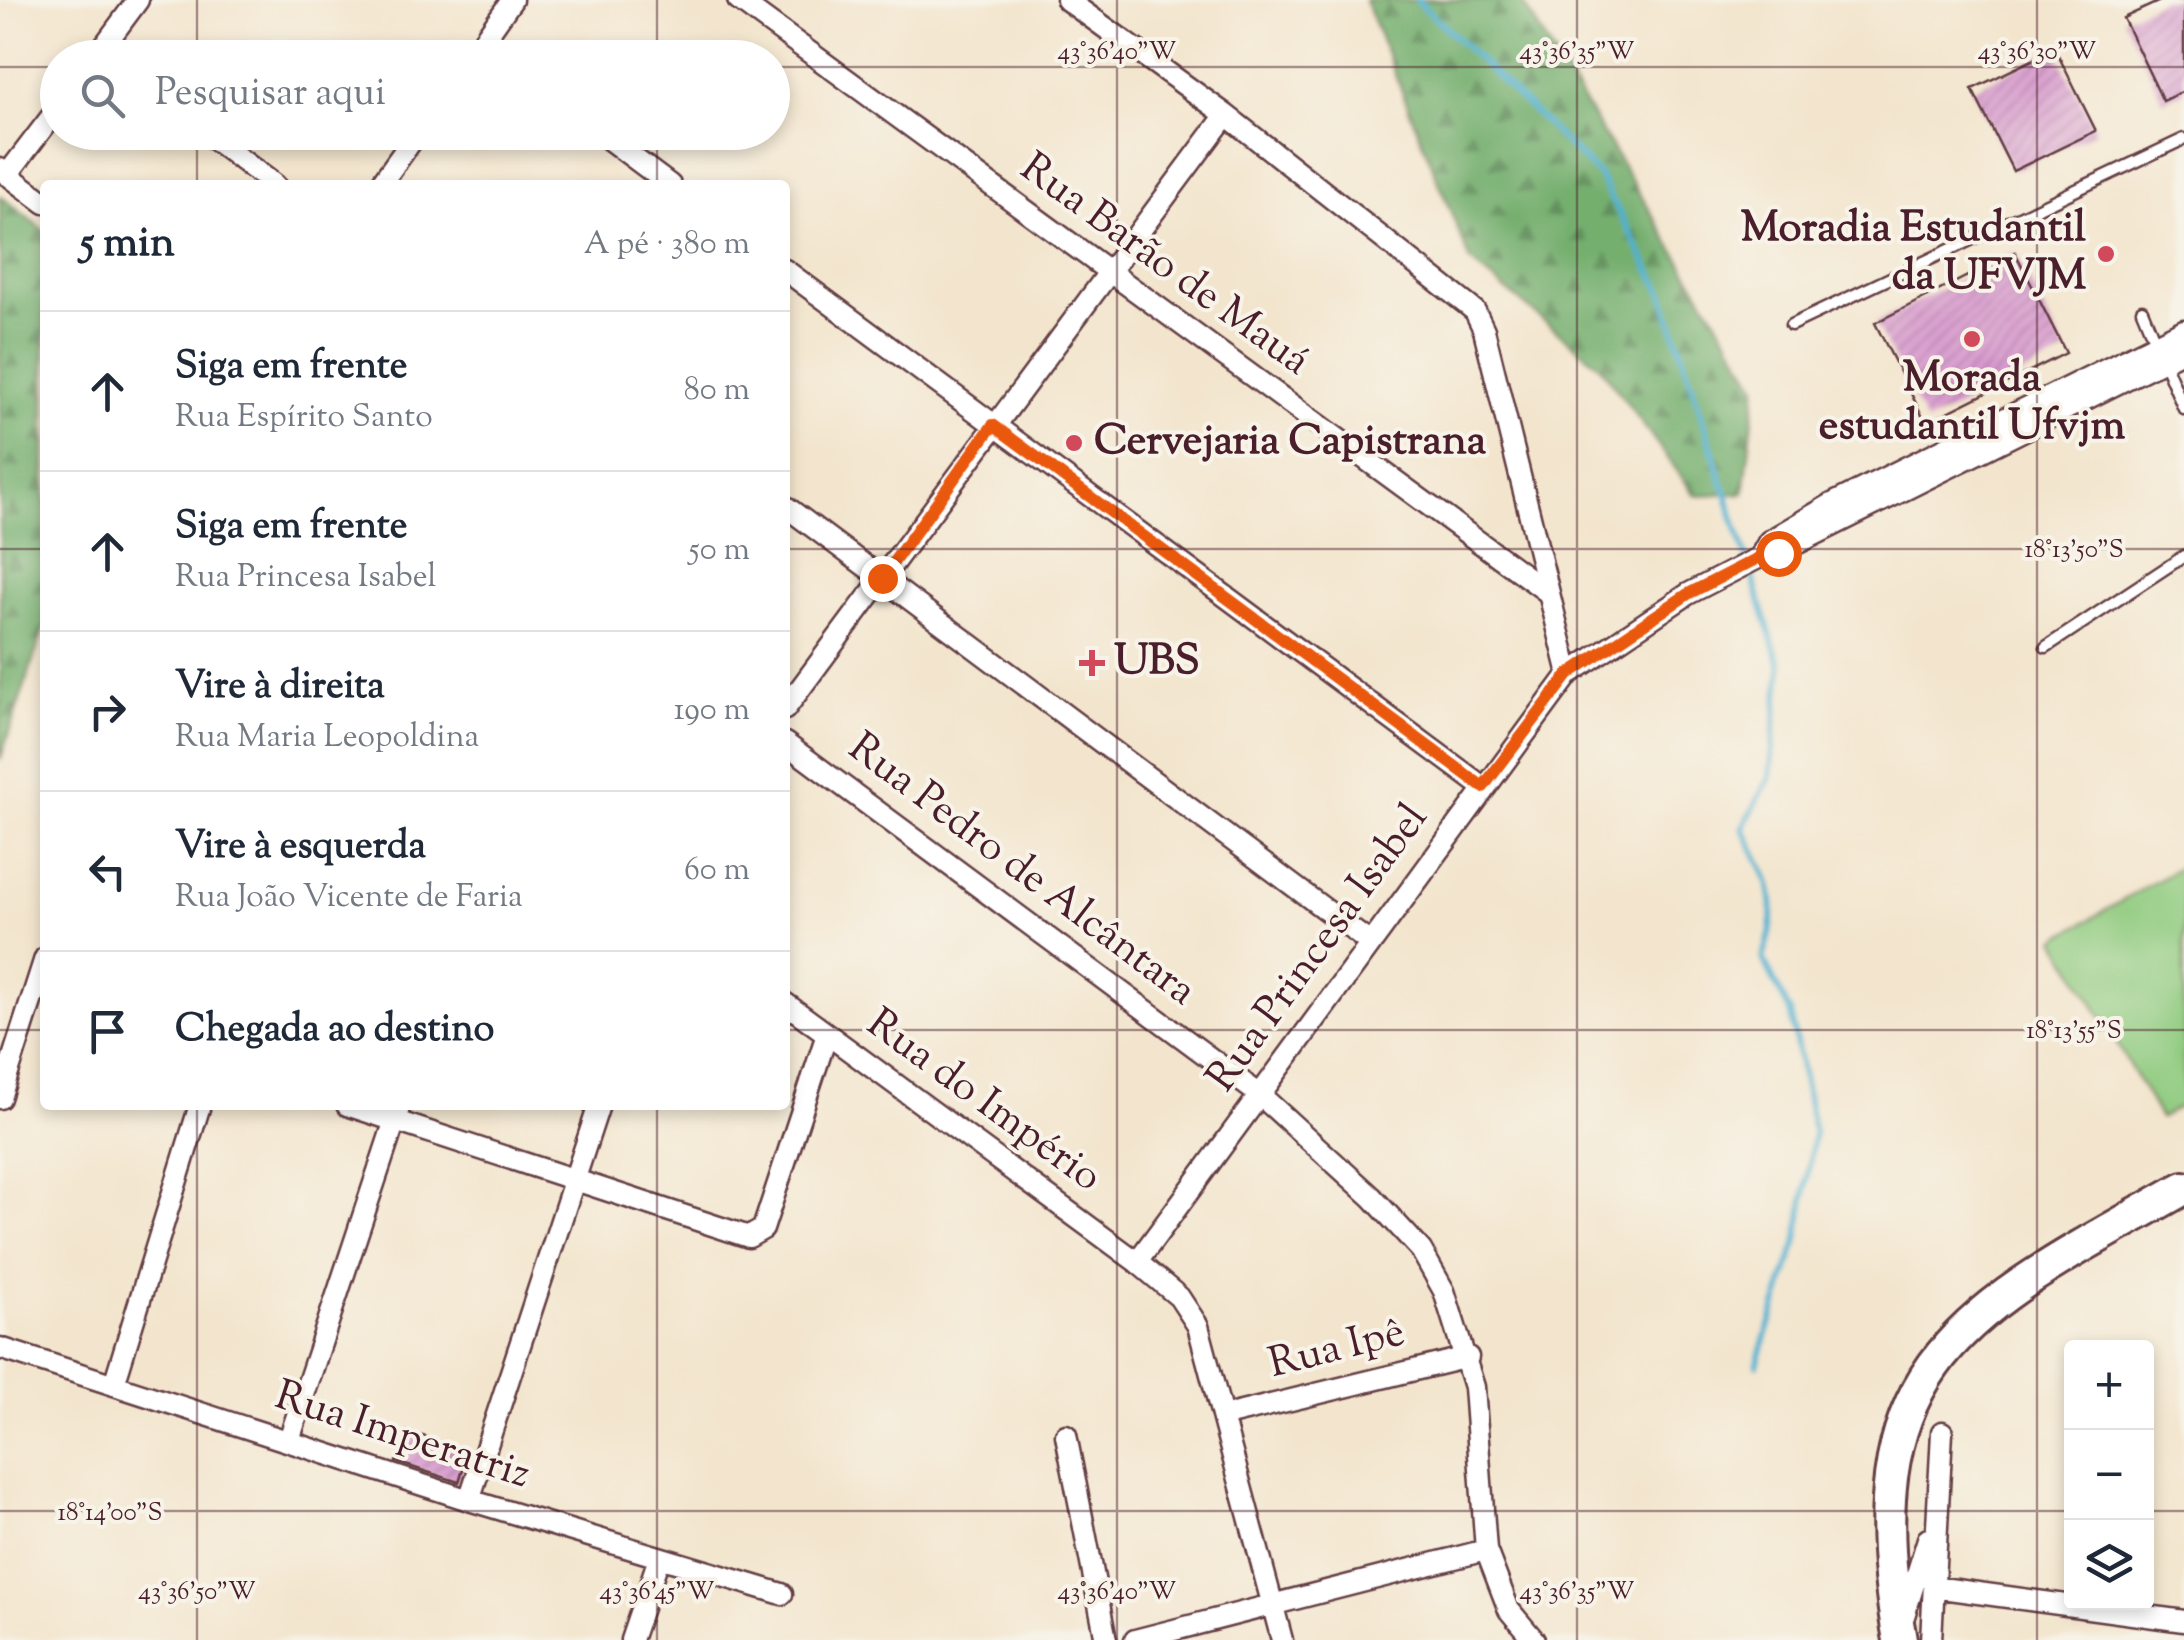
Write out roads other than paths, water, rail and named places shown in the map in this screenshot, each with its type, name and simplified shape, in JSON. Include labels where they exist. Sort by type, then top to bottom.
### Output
[{"type":"highway","points":[[1900,1636],[1888,1539],[1890,1470],[1900,1432],[1937,1359],[1966,1325],[2000,1297],[2184,1188]]},
{"type":"street","points":[[110,40],[138,0]]},
{"type":"street","points":[[490,40],[512,0]]},
{"type":"street","name":"Rua Barão de Mauá","points":[[738,0],[1546,591]]},
{"type":"street","points":[[1066,0],[1226,115],[1459,296],[1478,316],[1569,674]]},
{"type":"street","points":[[790,702],[1226,115]]},
{"type":"street","points":[[40,129],[4,172],[40,199]]},
{"type":"street","points":[[228,150],[268,180]]},
{"type":"street","points":[[384,180],[405,150]]},
{"type":"street","points":[[623,150],[663,180]]},
{"type":"street","points":[[790,274],[1483,787]]},
{"type":"street","points":[[2160,352],[2184,330]]},
{"type":"street","points":[[2160,352],[2184,350]]},
{"type":"street","name":"Rua Princesa Isabel","points":[[1138,1262],[1569,674],[1662,610],[1757,558],[1769,542],[1830,505],[2160,352]]},
{"type":"street","points":[[790,510],[1370,942]]},
{"type":"street","name":"Rua Pedro de Alcântara","points":[[790,747],[1260,1096],[1372,1197],[1421,1250],[1444,1292],[1468,1357],[1479,1414],[1486,1550],[1508,1610],[1534,1640]]},
{"type":"street","points":[[0,1098],[38,1003]]},
{"type":"street","name":"Rua do Império","points":[[790,1007],[1138,1262],[1171,1289],[1193,1315],[1224,1416],[1282,1640]]},
{"type":"street","points":[[289,1440],[397,1113],[574,1180],[746,1238],[763,1229],[826,1034]]},
{"type":"street","points":[[114,1384],[198,1110]]},
{"type":"street","points":[[470,1500],[596,1110]]},
{"type":"street","name":"Rua Imperatriz","points":[[0,1348],[470,1500],[782,1594]]},
{"type":"street","name":"Rua Ipê","points":[[1224,1416],[1468,1357]]},
{"type":"street","points":[[1932,1640],[1942,1432]]},
{"type":"street","points":[[1066,1435],[1106,1640]]},
{"type":"street","points":[[1900,1636],[1936,1513]]},
{"type":"street","points":[[1135,1640],[1486,1550]]},
{"type":"street","points":[[631,1640],[659,1558]]},
{"type":"street","points":[[1934,1587],[2184,1622]]},
{"type":"lane","points":[[1791,325],[2184,140]]},
{"type":"lane","points":[[2142,310],[2184,409]]},
{"type":"lane","points":[[2046,647],[2184,556]]},
{"type":"waterway","points":[[1417,0],[1598,174],[1663,293],[1781,668],[1770,777],[1743,828],[1771,891],[1772,921],[1763,959],[1790,1012],[1814,1132],[1798,1238],[1757,1365]]},
{"type":"place","name":"Moradia Estudantil da UFVJM","points":[[2106,254]]},
{"type":"place","name":"Morada estudantil Ufvjm","points":[[1972,339]]},
{"type":"place","name":"Cervejaria Capistrana","points":[[1074,443]]},
{"type":"place","name":"UBS","points":[[1092,663]]}]
